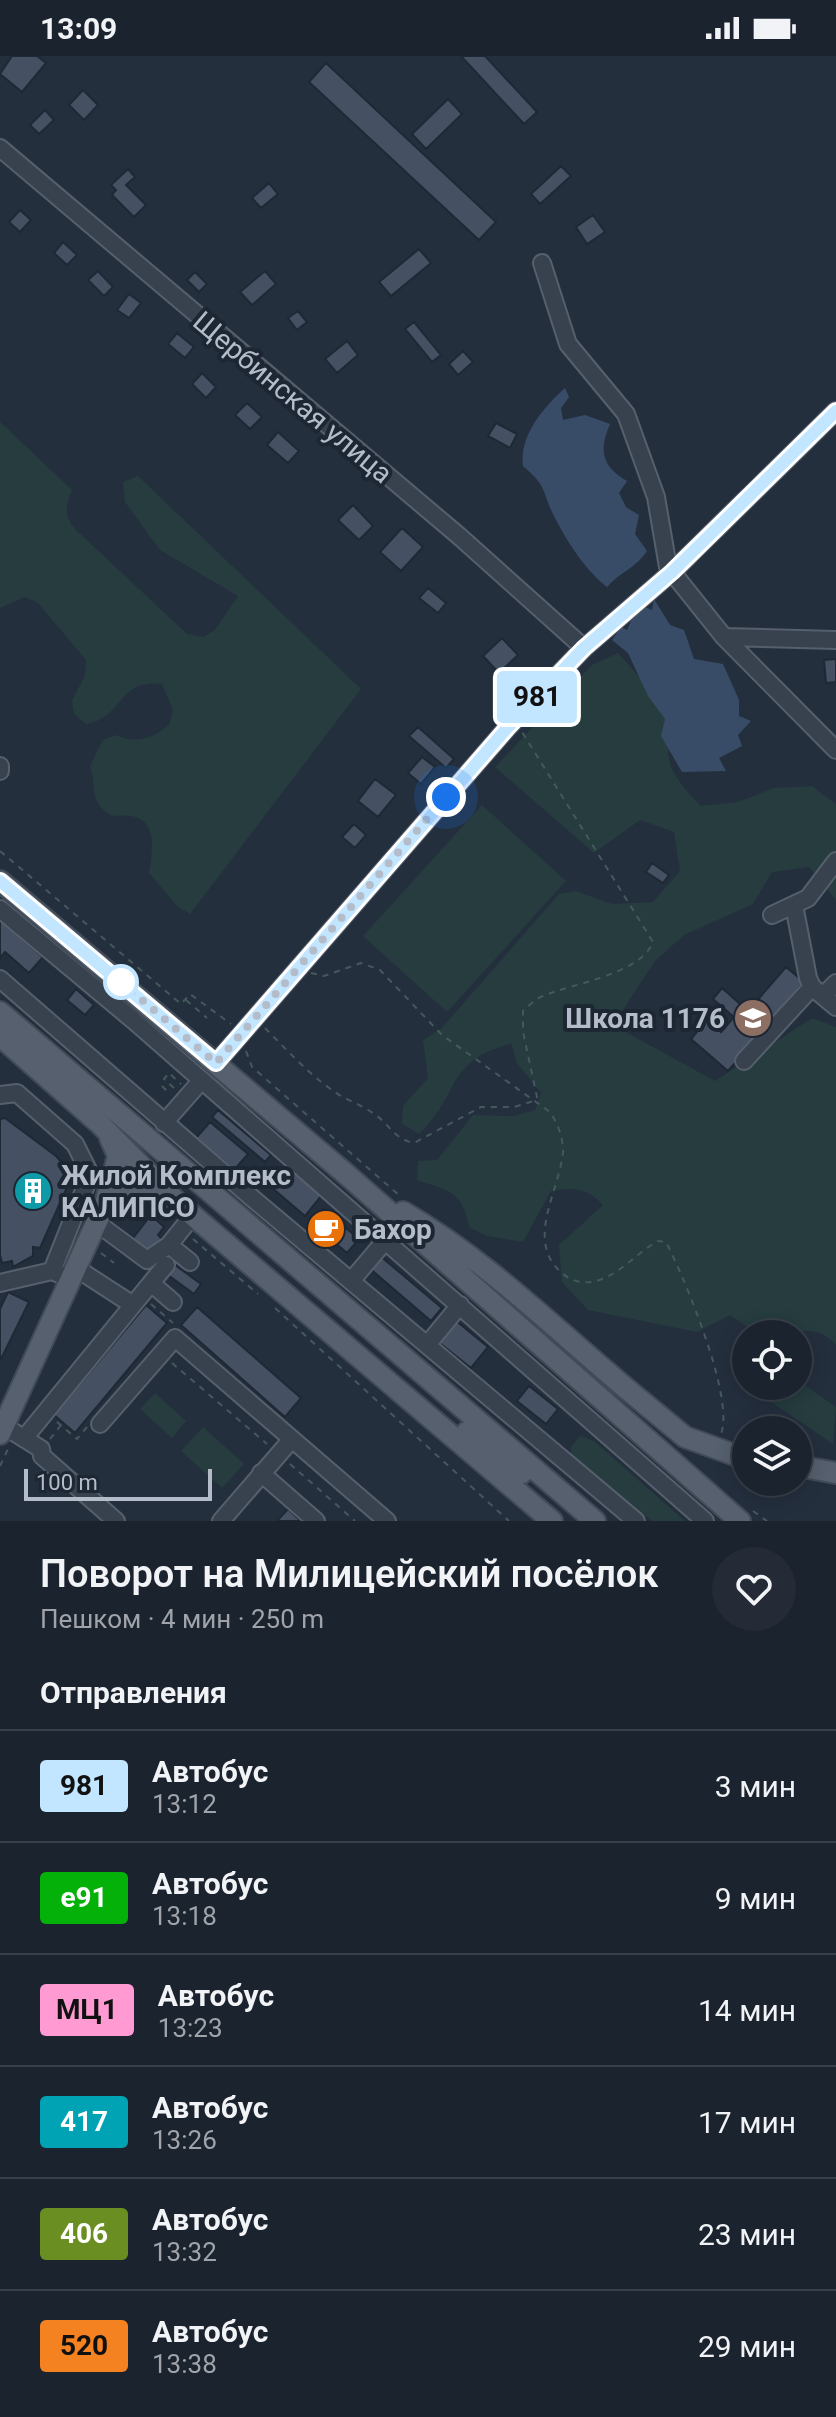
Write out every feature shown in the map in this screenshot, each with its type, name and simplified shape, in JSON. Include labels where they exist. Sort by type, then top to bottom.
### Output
[{"type":"main road","points":[[0,881],[744,1514]]},
{"type":"main road","points":[[0,1012],[595,1521]]},
{"type":"main road","points":[[0,1036],[101,1125],[177,1202],[552,1521]]},
{"type":"main road","points":[[101,1125],[118,1156],[101,1214]]},
{"type":"main road","points":[[171,1159],[259,1272]]},
{"type":"main road","points":[[2,1430],[66,1273],[101,1214],[121,1191],[132,1187],[145,1188],[177,1202]]},
{"type":"main road","points":[[371,1195],[448,1238],[685,1437],[732,1454]]},
{"type":"main road","points":[[301,1307],[359,1346],[472,1436],[587,1521]]},
{"type":"main road","points":[[812,1469],[836,1473]]},
{"type":"street","name":"Щербинская улица","points":[[0,148],[459,536],[584,648]]},
{"type":"street","points":[[542,263],[568,344],[626,414],[656,497],[666,557],[672,572],[724,637],[836,750]]},
{"type":"street","points":[[216,1063],[508,727],[584,648],[672,572],[836,411]]},
{"type":"street","points":[[724,637],[836,640]]},
{"type":"street","points":[[772,915],[808,898],[836,861]]},
{"type":"street","points":[[794,905],[824,997]]},
{"type":"street","points":[[0,909],[196,1087],[385,1241],[705,1521]]},
{"type":"street","points":[[0,979],[164,1123],[636,1521]]},
{"type":"street","points":[[744,1061],[824,997],[836,983]]},
{"type":"street","points":[[164,1123],[196,1087]]},
{"type":"street","points":[[0,1095],[17,1093],[75,1144],[88,1170],[66,1273]]},
{"type":"street","points":[[101,1214],[147,1260],[169,1245],[193,1215]]},
{"type":"street","points":[[351,1281],[385,1241]]},
{"type":"street","points":[[169,1245],[190,1262]]},
{"type":"street","points":[[26,1436],[166,1265]]},
{"type":"street","points":[[0,1283],[66,1273],[173,1302]]},
{"type":"street","points":[[427,1345],[460,1305]]},
{"type":"street","points":[[94,1426],[175,1338],[387,1521]]},
{"type":"street","points":[[2,1430],[26,1436],[41,1449],[42,1456],[116,1521]]},
{"type":"street","points":[[221,1521],[292,1439]]},
{"type":"street","points":[[261,1473],[316,1521]]},
{"type":"path","points":[[264,1027],[318,1078],[340,1095],[379,1117],[389,1132],[401,1140],[414,1143],[481,1107],[514,1107],[534,1101],[537,1097],[523,1032],[523,1011],[541,996],[571,989],[628,965],[645,954],[653,942],[520,728]]},
{"type":"path","points":[[0,851],[181,1004],[190,994],[252,1041],[246,1052],[252,1067],[402,1198]]},
{"type":"path","points":[[310,973],[324,976],[361,963],[380,970],[442,1035],[550,1112],[557,1122],[563,1150],[547,1214],[549,1257],[566,1276],[587,1282],[618,1270],[658,1241],[666,1242],[695,1305],[719,1388],[724,1428],[721,1435],[714,1435]]},
{"type":"path","points":[[186,999],[207,1018]]},
{"type":"path","points":[[162,1086],[171,1094],[175,1089],[164,1079],[169,1073],[196,1087]]},
{"type":"path","points":[[96,1251],[114,1263]]},
{"type":"path","points":[[142,1294],[174,1324],[175,1338]]},
{"type":"path","points":[[274,1308],[509,1521]]},
{"type":"path","points":[[161,1354],[355,1521]]},
{"type":"path","points":[[49,1416],[77,1439],[94,1426]]},
{"type":"path","points":[[41,1449],[61,1425]]},
{"type":"path","points":[[744,1514],[767,1521]]},
{"type":"green space","points":[[0,422],[72,490],[67,511],[76,530],[187,634],[203,637],[215,630],[238,596],[160,550],[125,502],[123,482],[138,476],[361,689],[190,914],[178,907],[149,873],[152,838],[145,822],[126,815],[112,816],[99,805],[90,766],[103,740],[116,735],[144,739],[169,725],[173,710],[162,684],[136,687],[108,714],[86,724],[74,714],[72,700],[85,676],[86,660],[38,603],[25,597],[0,608]]},
{"type":"green space","points":[[618,653],[653,692],[674,723],[668,748],[672,769],[701,806],[738,802],[774,788],[812,786],[836,804],[836,900],[809,867],[772,872],[753,904],[684,935],[655,961],[613,1025],[715,1081],[812,1018],[836,1027],[836,1345],[820,1333],[812,1331],[812,1320],[737,1320],[730,1315],[697,1332],[588,1310],[562,1282],[559,1245],[603,1205],[597,1199],[580,1190],[551,1191],[523,1242],[487,1236],[469,1227],[463,1206],[453,1194],[417,1180],[418,1161],[437,1160],[473,1115],[514,1116],[535,1110],[541,1093],[517,1063],[511,1044],[490,1051],[464,1069],[432,1120],[419,1134],[402,1124],[403,1106],[428,1078],[423,1040],[441,1029],[559,894],[576,891],[612,904],[653,902],[680,871],[674,832],[640,820],[594,853],[495,767],[592,665]]},
{"type":"green space","points":[[482,805],[566,881],[447,1012],[363,936]]},
{"type":"green space","points":[[812,1390],[836,1407],[833,1444],[812,1430],[812,1416],[792,1416],[768,1400],[812,1400]]},
{"type":"green space","points":[[155,1393],[186,1421],[172,1438],[140,1409]]},
{"type":"green space","points":[[203,1427],[244,1464],[222,1488],[181,1451]]},
{"type":"green space","points":[[580,1436],[594,1441],[685,1521],[652,1521],[571,1454],[571,1447]]},
{"type":"water","points":[[565,388],[569,397],[561,408],[563,420],[585,415],[610,424],[604,442],[605,457],[612,469],[627,481],[619,493],[626,507],[639,515],[635,534],[647,551],[607,587],[578,556],[555,518],[541,485],[523,466],[525,444],[534,423]]},
{"type":"water","points":[[654,599],[670,625],[684,630],[694,659],[723,664],[739,700],[739,716],[751,721],[738,735],[742,746],[719,758],[726,771],[682,772],[661,736],[665,719],[648,696],[628,653],[612,640],[621,627],[627,630],[635,612],[645,607],[652,610]]},
{"type":"building","points":[[12,56],[37,56],[46,63],[22,92],[0,74]]},
{"type":"building","points":[[461,56],[485,56],[537,112],[524,124]]},
{"type":"building","points":[[326,63],[496,222],[479,240],[309,82]]},
{"type":"building","points":[[83,90],[98,105],[84,120],[69,105]]},
{"type":"building","points":[[448,99],[462,114],[426,149],[412,134]]},
{"type":"building","points":[[45,110],[54,120],[39,134],[30,125]]},
{"type":"building","points":[[561,166],[571,176],[540,204],[531,194]]},
{"type":"building","points":[[128,169],[135,177],[126,185],[146,205],[134,217],[112,195],[116,190],[111,185]]},
{"type":"building","points":[[269,183],[278,194],[261,208],[252,198]]},
{"type":"building","points":[[20,210],[31,220],[20,232],[9,222]]},
{"type":"building","points":[[593,215],[605,232],[587,244],[576,227]]},
{"type":"building","points":[[63,242],[77,255],[67,265],[54,253]]},
{"type":"building","points":[[419,249],[431,263],[391,296],[379,282]]},
{"type":"building","points":[[98,271],[113,287],[104,296],[88,280]]},
{"type":"building","points":[[265,271],[276,284],[252,305],[240,292]]},
{"type":"building","points":[[195,272],[207,284],[199,292],[187,280]]},
{"type":"building","points":[[129,294],[141,303],[129,318],[117,310]]},
{"type":"building","points":[[298,311],[307,322],[297,330],[288,318]]},
{"type":"building","points":[[414,322],[441,355],[432,362],[405,329]]},
{"type":"building","points":[[177,333],[194,347],[185,358],[168,344]]},
{"type":"building","points":[[347,341],[358,355],[337,373],[325,359]]},
{"type":"building","points":[[463,351],[473,362],[458,375],[449,364]]},
{"type":"building","points":[[202,373],[216,387],[206,398],[192,384]]},
{"type":"building","points":[[247,403],[262,417],[250,429],[235,415]]},
{"type":"building","points":[[496,423],[517,434],[510,448],[488,436]]},
{"type":"building","points":[[278,432],[299,451],[288,463],[267,445]]},
{"type":"building","points":[[353,505],[373,526],[359,540],[338,520]]},
{"type":"building","points":[[402,528],[423,547],[401,571],[380,552]]},
{"type":"building","points":[[428,588],[446,603],[438,613],[419,598]]},
{"type":"building","points":[[502,638],[518,655],[499,673],[483,656]]},
{"type":"building","points":[[836,659],[836,682],[826,683],[824,660]]},
{"type":"building","points":[[418,727],[454,759],[446,768],[409,736]]},
{"type":"building","points":[[422,757],[435,767],[421,784],[408,773]]},
{"type":"building","points":[[375,779],[396,795],[378,817],[358,801]]},
{"type":"building","points":[[354,824],[366,835],[355,848],[342,837]]},
{"type":"building","points":[[652,863],[669,875],[663,883],[646,872]]},
{"type":"building","points":[[0,920],[43,957],[29,973],[5,952],[0,958]]},
{"type":"building","name":"Школа 1176","points":[[786,967],[804,982],[728,1071],[691,1039],[707,1020],[721,1032],[734,1017],[713,999],[722,988],[748,1011]]},
{"type":"building","points":[[76,989],[94,1005],[85,1015],[67,1000]]},
{"type":"building","points":[[218,1110],[271,1155],[265,1162],[212,1117]]},
{"type":"building","name":"Жилой Комплекс КАЛИПСО","points":[[5,1118],[56,1156],[64,1165],[68,1185],[40,1248],[33,1247],[33,1256],[13,1267],[12,1261],[2,1263],[0,1255],[0,1119]]},
{"type":"building","points":[[210,1122],[248,1154],[234,1170],[196,1138]]},
{"type":"building","points":[[287,1166],[322,1195],[305,1216],[270,1186]]},
{"type":"building","points":[[323,1209],[359,1239],[347,1253],[312,1223]]},
{"type":"building","points":[[151,1215],[164,1227],[158,1235],[162,1239],[144,1253],[130,1242]]},
{"type":"building","points":[[379,1255],[442,1308],[431,1321],[368,1267]]},
{"type":"building","points":[[175,1265],[201,1284],[194,1294],[168,1275]]},
{"type":"building","points":[[8,1292],[29,1302],[0,1361],[0,1309]]},
{"type":"building","points":[[146,1305],[167,1323],[75,1433],[54,1415]]},
{"type":"building","points":[[197,1307],[301,1398],[285,1417],[181,1325]]},
{"type":"building","points":[[455,1320],[488,1347],[471,1368],[437,1341]]},
{"type":"building","points":[[529,1386],[558,1409],[546,1424],[517,1401]]},
{"type":"building","points":[[288,1509],[301,1521],[277,1521]]},
{"type":"bus line","name":"981","points":[[0,881],[216,1063],[508,727],[584,648],[672,572],[836,411]]},
{"type":"place","name":"Школа 1176","points":[[753,1018]]},
{"type":"place","name":"Жилой Комплекс КАЛИПСО","points":[[33,1191]]},
{"type":"place","name":"Бахор","points":[[326,1229]]},
{"type":"route","points":[[121,982],[216,1063],[446,797]]}]
